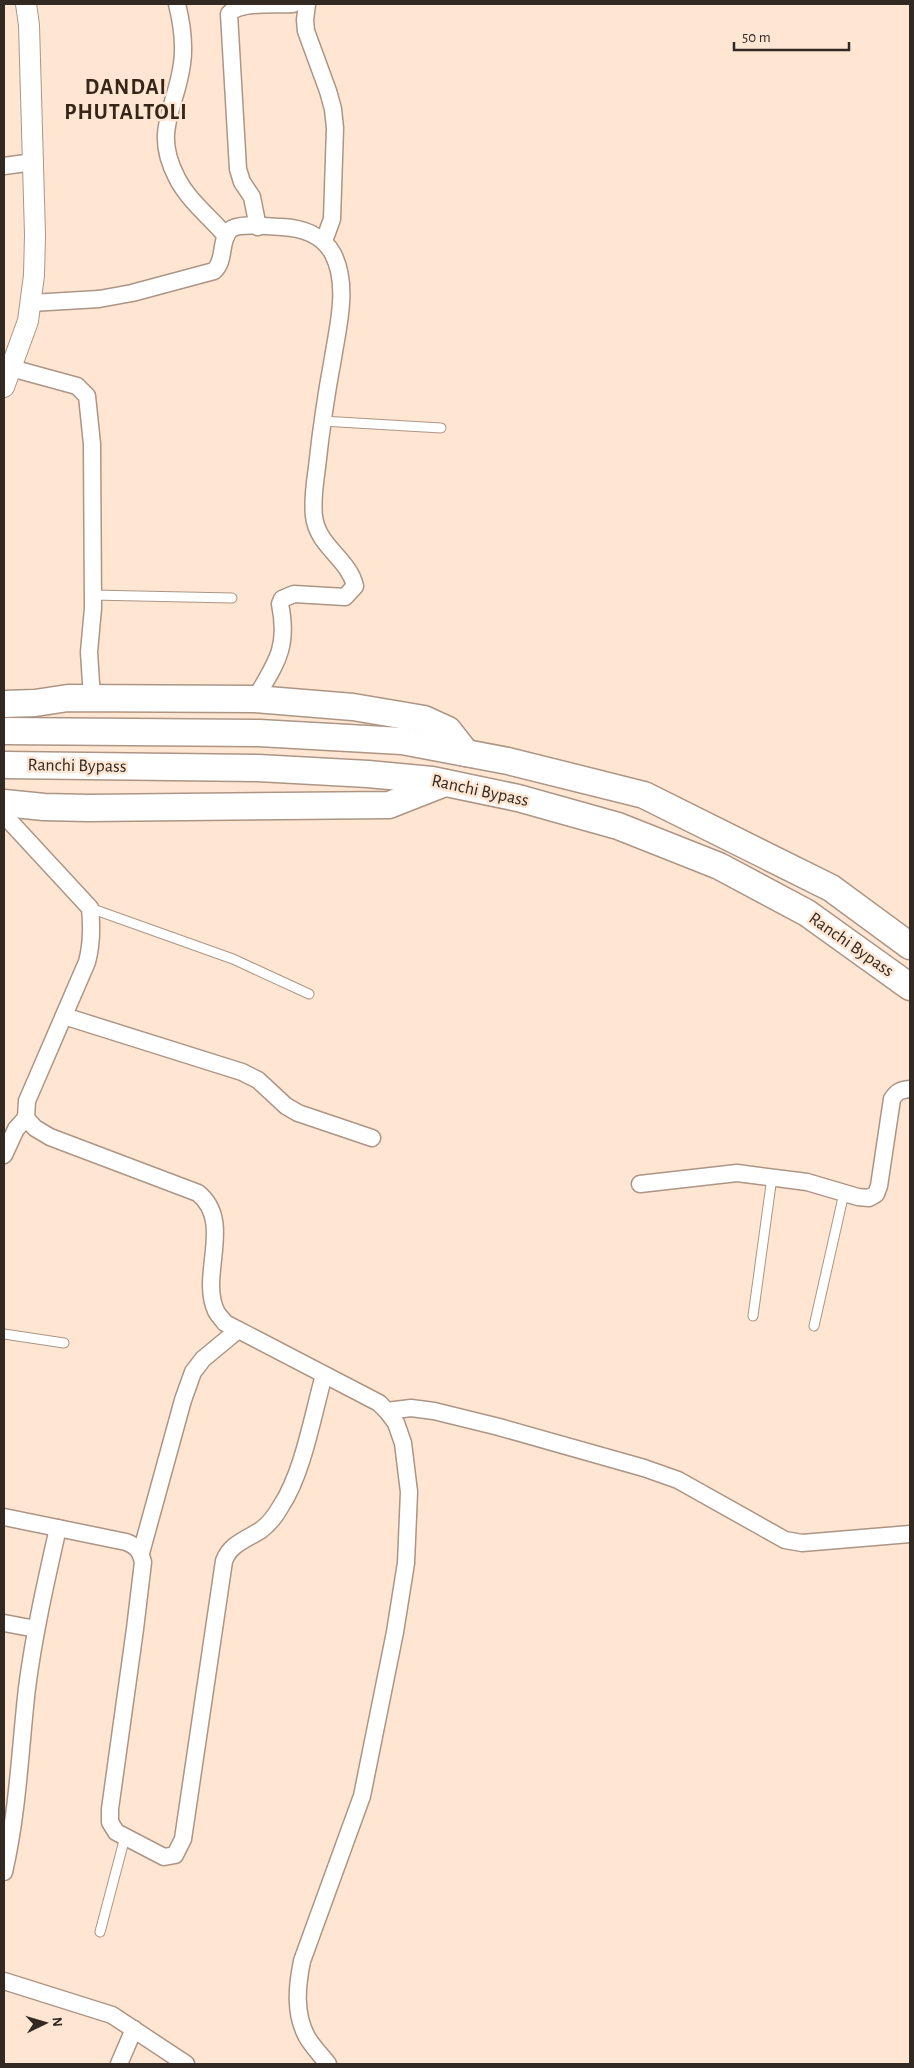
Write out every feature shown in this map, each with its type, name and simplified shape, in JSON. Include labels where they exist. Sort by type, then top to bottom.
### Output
[{"type":"main road","points":[[4,704],[35,703],[68,698],[255,699],[352,707],[424,719],[448,730],[466,753]]},
{"type":"main road","name":"Ranchi Bypass","points":[[4,730],[268,733],[402,741],[508,761],[644,795],[831,888],[910,946]]},
{"type":"main road","name":"Ranchi Bypass","points":[[4,765],[258,768],[368,774],[445,783],[518,798],[618,826],[719,866],[807,913],[910,987]]},
{"type":"main road","points":[[4,803],[44,807],[88,808],[389,805],[445,783]]},
{"type":"street","points":[[4,387],[28,321],[34,275],[35,235],[29,25],[26,4]]},
{"type":"street","points":[[177,4],[183,36],[183,58],[166,127],[165,142],[171,165],[184,189],[226,236]]},
{"type":"street","points":[[258,227],[252,197],[242,182],[237,168],[229,14],[232,9],[241,6],[293,4]]},
{"type":"street","points":[[307,4],[305,10],[306,31],[333,109],[335,128],[332,219],[324,241]]},
{"type":"street","points":[[4,166],[33,162]]},
{"type":"street","points":[[30,303],[99,298],[132,293],[214,271],[220,266],[226,236],[232,229],[237,227],[293,228],[308,232],[324,241],[333,254],[341,282],[340,315],[322,421],[314,498],[314,517],[319,536],[348,570],[354,579],[355,586],[345,597],[294,594],[282,599],[280,604],[284,636],[282,647],[278,658],[255,699]]},
{"type":"street","points":[[11,368],[77,386],[87,396],[92,444],[90,652],[92,699]]},
{"type":"street","points":[[4,815],[90,908],[92,945],[87,962],[64,1016],[27,1101],[15,1123],[4,1155]]},
{"type":"street","points":[[64,1016],[242,1072],[258,1080],[286,1106],[298,1113],[372,1138]]},
{"type":"street","points":[[640,1184],[736,1173],[807,1182],[869,1198],[876,1194],[879,1186],[892,1099],[901,1090],[910,1089]]},
{"type":"street","points":[[15,1123],[35,1128],[50,1137],[198,1194],[206,1200],[212,1210],[215,1225],[213,1300],[216,1311],[225,1323],[379,1403],[388,1411],[396,1423],[403,1443],[409,1492],[405,1573],[395,1632],[362,1796],[302,1961],[298,1980],[297,2003],[301,2023],[307,2037],[328,2064]]},
{"type":"street","points":[[238,1330],[203,1360],[193,1372],[183,1400],[141,1553],[143,1562],[110,1809],[110,1822],[116,1832],[164,1857],[172,1857],[178,1853],[182,1839],[224,1561],[227,1552],[234,1546],[270,1522],[292,1488],[324,1375]]},
{"type":"street","points":[[388,1411],[411,1408],[434,1411],[500,1427],[644,1468],[678,1480],[784,1540],[802,1543],[910,1534]]},
{"type":"street","points":[[4,1517],[126,1542],[134,1545],[141,1553]]},
{"type":"street","points":[[4,1872],[10,1846],[18,1788],[27,1689],[36,1628],[58,1528]]},
{"type":"street","points":[[4,1622],[36,1628]]},
{"type":"street","points":[[4,1981],[112,2015],[186,2064]]},
{"type":"street","points":[[119,2064],[134,2029]]},
{"type":"lane","points":[[322,421],[441,428]]},
{"type":"lane","points":[[92,595],[232,598]]},
{"type":"lane","points":[[90,908],[233,959],[309,994]]},
{"type":"lane","points":[[753,1316],[772,1177]]},
{"type":"lane","points":[[814,1326],[844,1193]]},
{"type":"lane","points":[[4,1334],[64,1343]]},
{"type":"lane","points":[[100,1932],[126,1837]]},
{"type":"district","name":"DANDAI PHUTALTOLI","points":[[126,100]]}]
